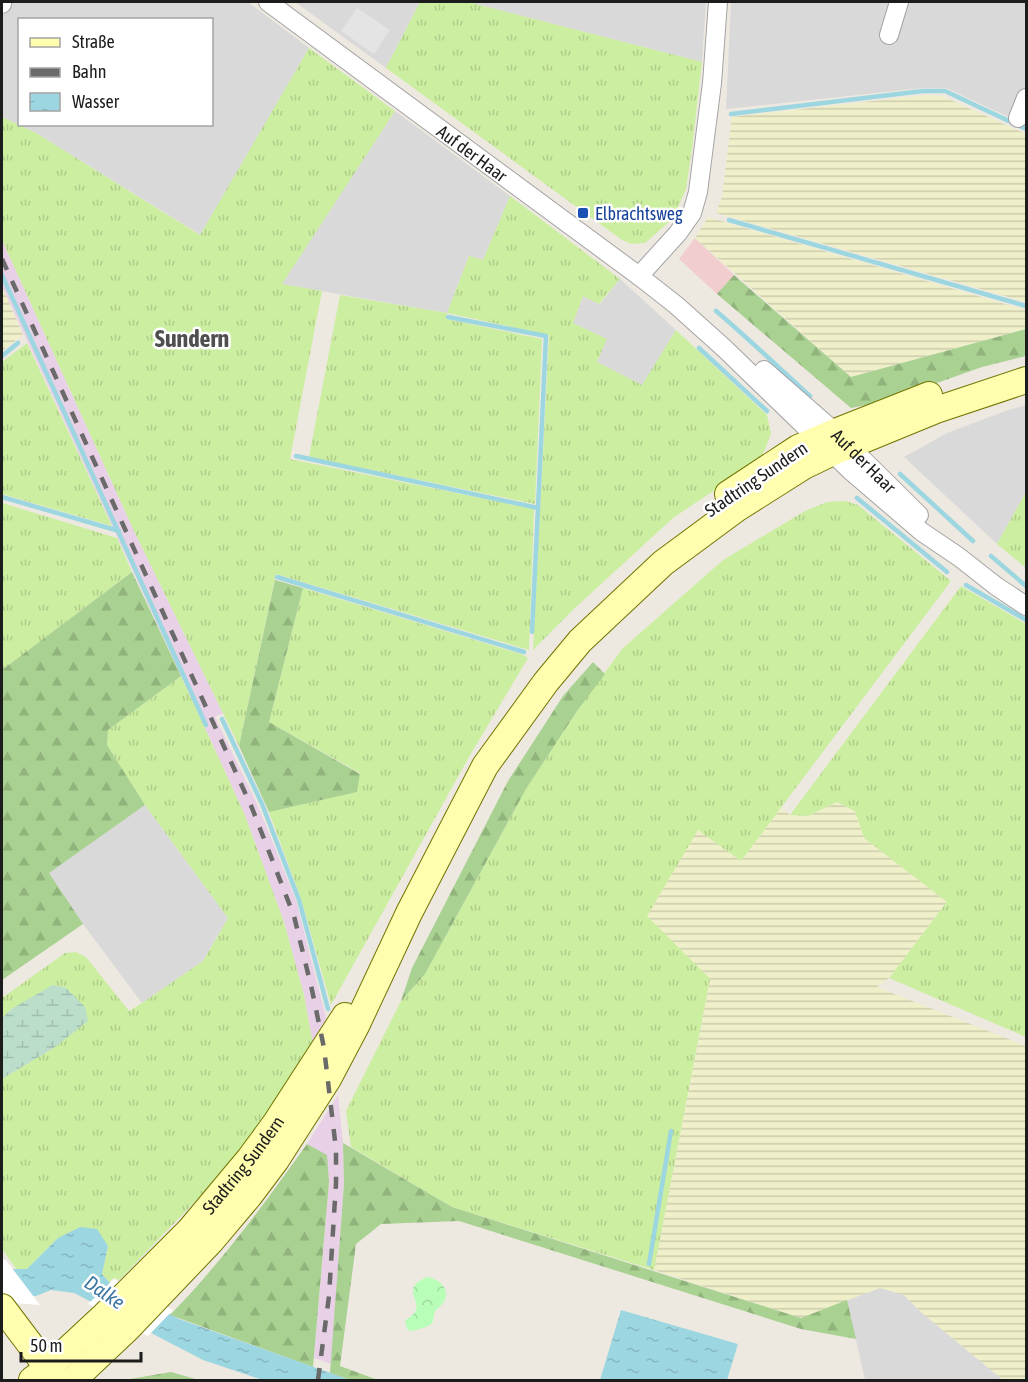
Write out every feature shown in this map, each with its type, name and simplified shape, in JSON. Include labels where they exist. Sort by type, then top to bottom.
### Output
[{"type":"main road","name":"Stadtring Sundern","points":[[74,1380],[128,1328],[211,1241],[249,1196],[282,1150],[333,1071],[409,913],[485,766],[546,682],[580,641],[663,563],[736,509],[804,466],[833,443],[949,387],[1026,366]]},
{"type":"main road","name":"Stadtring Sundern","points":[[833,443],[1026,380]]},
{"type":"main road","name":"Stadtring Sundern","points":[[46,1376],[189,1231],[250,1158],[343,1020],[409,913]]},
{"type":"main road","points":[[2,1306],[46,1376]]},
{"type":"street","name":"Auf der Haar","points":[[268,2],[676,305],[729,340],[922,532],[1026,606]]},
{"type":"street","points":[[639,276],[678,233],[692,213],[698,192],[718,2]]},
{"type":"street","points":[[889,35],[899,2]]},
{"type":"street","points":[[1018,118],[1026,98]]},
{"type":"shaded area","points":[[2,2],[248,2],[309,48],[201,235],[21,126],[213,126],[213,18],[18,18],[18,125],[2,117]]},
{"type":"shaded area","points":[[295,2],[420,2],[386,68]]},
{"type":"shaded area","points":[[468,2],[706,2],[702,62]]},
{"type":"shaded area","points":[[731,2],[1026,2],[1026,125],[946,88],[923,88],[726,109]]},
{"type":"shaded area","points":[[357,8],[390,30],[374,54],[341,31]]},
{"type":"shaded area","points":[[395,111],[510,196],[483,261],[469,256],[447,313],[281,284]]},
{"type":"shaded area","points":[[695,238],[734,275],[717,294],[679,259]]},
{"type":"shaded area","points":[[2,240],[134,531],[223,713],[215,717],[258,806],[296,900],[329,1029],[314,1050],[304,995],[284,922],[244,813],[2,286]]},
{"type":"shaded area","points":[[620,279],[676,330],[642,386],[596,362],[573,323],[583,296],[600,304]]},
{"type":"shaded area","points":[[1026,405],[1026,492],[997,544],[904,457],[947,433]]},
{"type":"shaded area","points":[[145,805],[228,918],[203,961],[142,1003],[48,873]]},
{"type":"shaded area","points":[[338,1095],[344,1184],[331,1364],[314,1358],[329,1182],[307,1144]]},
{"type":"shaded area","points":[[880,1287],[904,1295],[922,1313],[1003,1380],[865,1380],[847,1300]]},
{"type":"green space","points":[[420,2],[468,2],[702,62],[686,189],[668,223],[645,243],[632,244],[622,240],[386,68]]},
{"type":"green space","points":[[309,48],[395,111],[282,284],[322,291],[290,459],[534,509],[529,650],[276,574],[239,746],[134,531],[2,240],[2,117],[36,133],[200,235]]},
{"type":"green space","points":[[926,95],[942,96],[1026,134],[1026,302],[716,213],[722,197],[732,117]]},
{"type":"green space","points":[[510,196],[620,279],[599,304],[583,296],[573,323],[607,339],[597,362],[642,385],[676,330],[767,415],[771,434],[761,459],[673,518],[533,650],[549,335],[447,313],[469,256],[483,260]]},
{"type":"green space","points":[[708,217],[1026,310],[1026,329],[851,377],[695,238]]},
{"type":"green space","points":[[734,275],[851,377],[1026,329],[1026,356],[982,367],[886,401],[851,408],[717,294]]},
{"type":"green space","points":[[2,286],[23,335],[2,351]]},
{"type":"green space","points":[[340,295],[447,313],[446,319],[542,339],[535,504],[309,457]]},
{"type":"green space","points":[[27,343],[112,526],[2,494],[2,362]]},
{"type":"green space","points":[[1026,492],[1026,568],[997,544]]},
{"type":"green space","points":[[845,501],[858,505],[951,581],[741,861],[698,830],[647,916],[710,979],[654,1270],[452,1207],[351,1147],[346,1111],[401,1001],[425,974],[526,789],[577,711],[622,649],[723,560],[805,511],[827,502]]},
{"type":"green space","points":[[2,503],[117,538],[132,572],[2,670]]},
{"type":"green space","points":[[132,572],[181,676],[108,730],[107,745],[145,805],[49,873],[83,924],[2,980],[2,670]]},
{"type":"green space","points":[[275,580],[303,588],[269,722],[360,774],[357,792],[269,812],[239,746]]},
{"type":"green space","points":[[961,586],[1026,624],[1026,1037],[889,978],[947,902],[864,838],[855,811],[837,802],[808,816],[790,815]]},
{"type":"green space","points":[[303,588],[528,658],[469,757],[331,1005],[301,899],[269,812],[356,792],[360,773],[269,722]]},
{"type":"green space","points":[[593,662],[605,674],[577,711],[526,789],[425,974],[401,1001],[412,968],[508,781],[563,696]]},
{"type":"green space","points":[[181,676],[244,813],[284,922],[304,995],[314,1050],[284,1097],[216,1180],[119,1280],[114,1278],[109,1282],[102,1274],[108,1246],[58,1238],[27,1269],[17,1270],[2,1249],[2,1079],[55,1047],[13,1008],[2,1018],[2,998],[65,953],[76,952],[86,957],[129,1011],[203,961],[228,918],[145,805],[107,745],[108,730]]},
{"type":"green space","points":[[837,802],[855,811],[864,838],[947,902],[889,978],[877,987],[1026,1046],[1026,1380],[1003,1380],[922,1313],[904,1295],[880,1288],[801,1318],[654,1270],[710,980],[647,916],[698,829],[741,861],[781,808],[790,815],[808,816]]},
{"type":"green space","points":[[53,985],[66,988],[85,1007],[88,1021],[55,1047],[2,1079],[2,1018],[13,1008]]},
{"type":"green space","points":[[343,1143],[452,1207],[801,1318],[847,1300],[856,1339],[801,1329],[459,1221],[381,1224],[356,1244],[340,1366],[378,1380],[350,1380],[330,1373],[344,1184]]},
{"type":"green space","points":[[307,1144],[327,1155],[329,1182],[313,1367],[170,1315],[225,1254]]},
{"type":"green space","points":[[427,1277],[443,1286],[445,1298],[436,1310],[430,1325],[410,1331],[405,1321],[417,1306],[413,1289],[419,1281]]},
{"type":"green space","points":[[171,1372],[199,1380],[124,1380]]},
{"type":"water","name":"Dalke","points":[[80,1227],[97,1229],[108,1246],[102,1274],[109,1282],[179,1319],[350,1380],[263,1380],[203,1360],[74,1293],[51,1290],[36,1296],[2,1295],[2,1269],[27,1269],[58,1238]]},
{"type":"water","points":[[621,1310],[738,1344],[727,1380],[600,1380]]},
{"type":"pier","points":[[2,1259],[6,1260],[40,1305],[2,1302]]},
{"type":"pier","points":[[114,1279],[173,1310],[148,1336],[88,1304]]},
{"type":"waterway","points":[[731,114],[923,91],[945,91],[1026,129]]},
{"type":"waterway","points":[[729,220],[1026,306]]},
{"type":"waterway","points":[[2,275],[206,725]]},
{"type":"waterway","points":[[716,311],[810,396]]},
{"type":"waterway","points":[[448,317],[546,336],[538,508]]},
{"type":"waterway","points":[[2,356],[18,343]]},
{"type":"waterway","points":[[699,348],[767,411]]},
{"type":"waterway","points":[[296,456],[538,508],[532,632]]},
{"type":"waterway","points":[[900,474],[973,541]]},
{"type":"waterway","points":[[2,497],[119,531]]},
{"type":"waterway","points":[[857,498],[947,572]]},
{"type":"waterway","points":[[991,556],[1026,586]]},
{"type":"waterway","points":[[277,577],[524,652]]},
{"type":"waterway","points":[[966,585],[1026,620]]},
{"type":"waterway","points":[[222,719],[262,804],[299,900],[328,1009]]},
{"type":"waterway","points":[[649,1264],[671,1131]]},
{"type":"railway","points":[[2,259],[252,808],[294,916],[324,1048],[336,1149],[329,1296],[318,1380]]},
{"type":"place","name":"Elbrachtsweg","points":[[583,213]]},
{"type":"district","name":"Sundern","points":[[192,338]]}]
